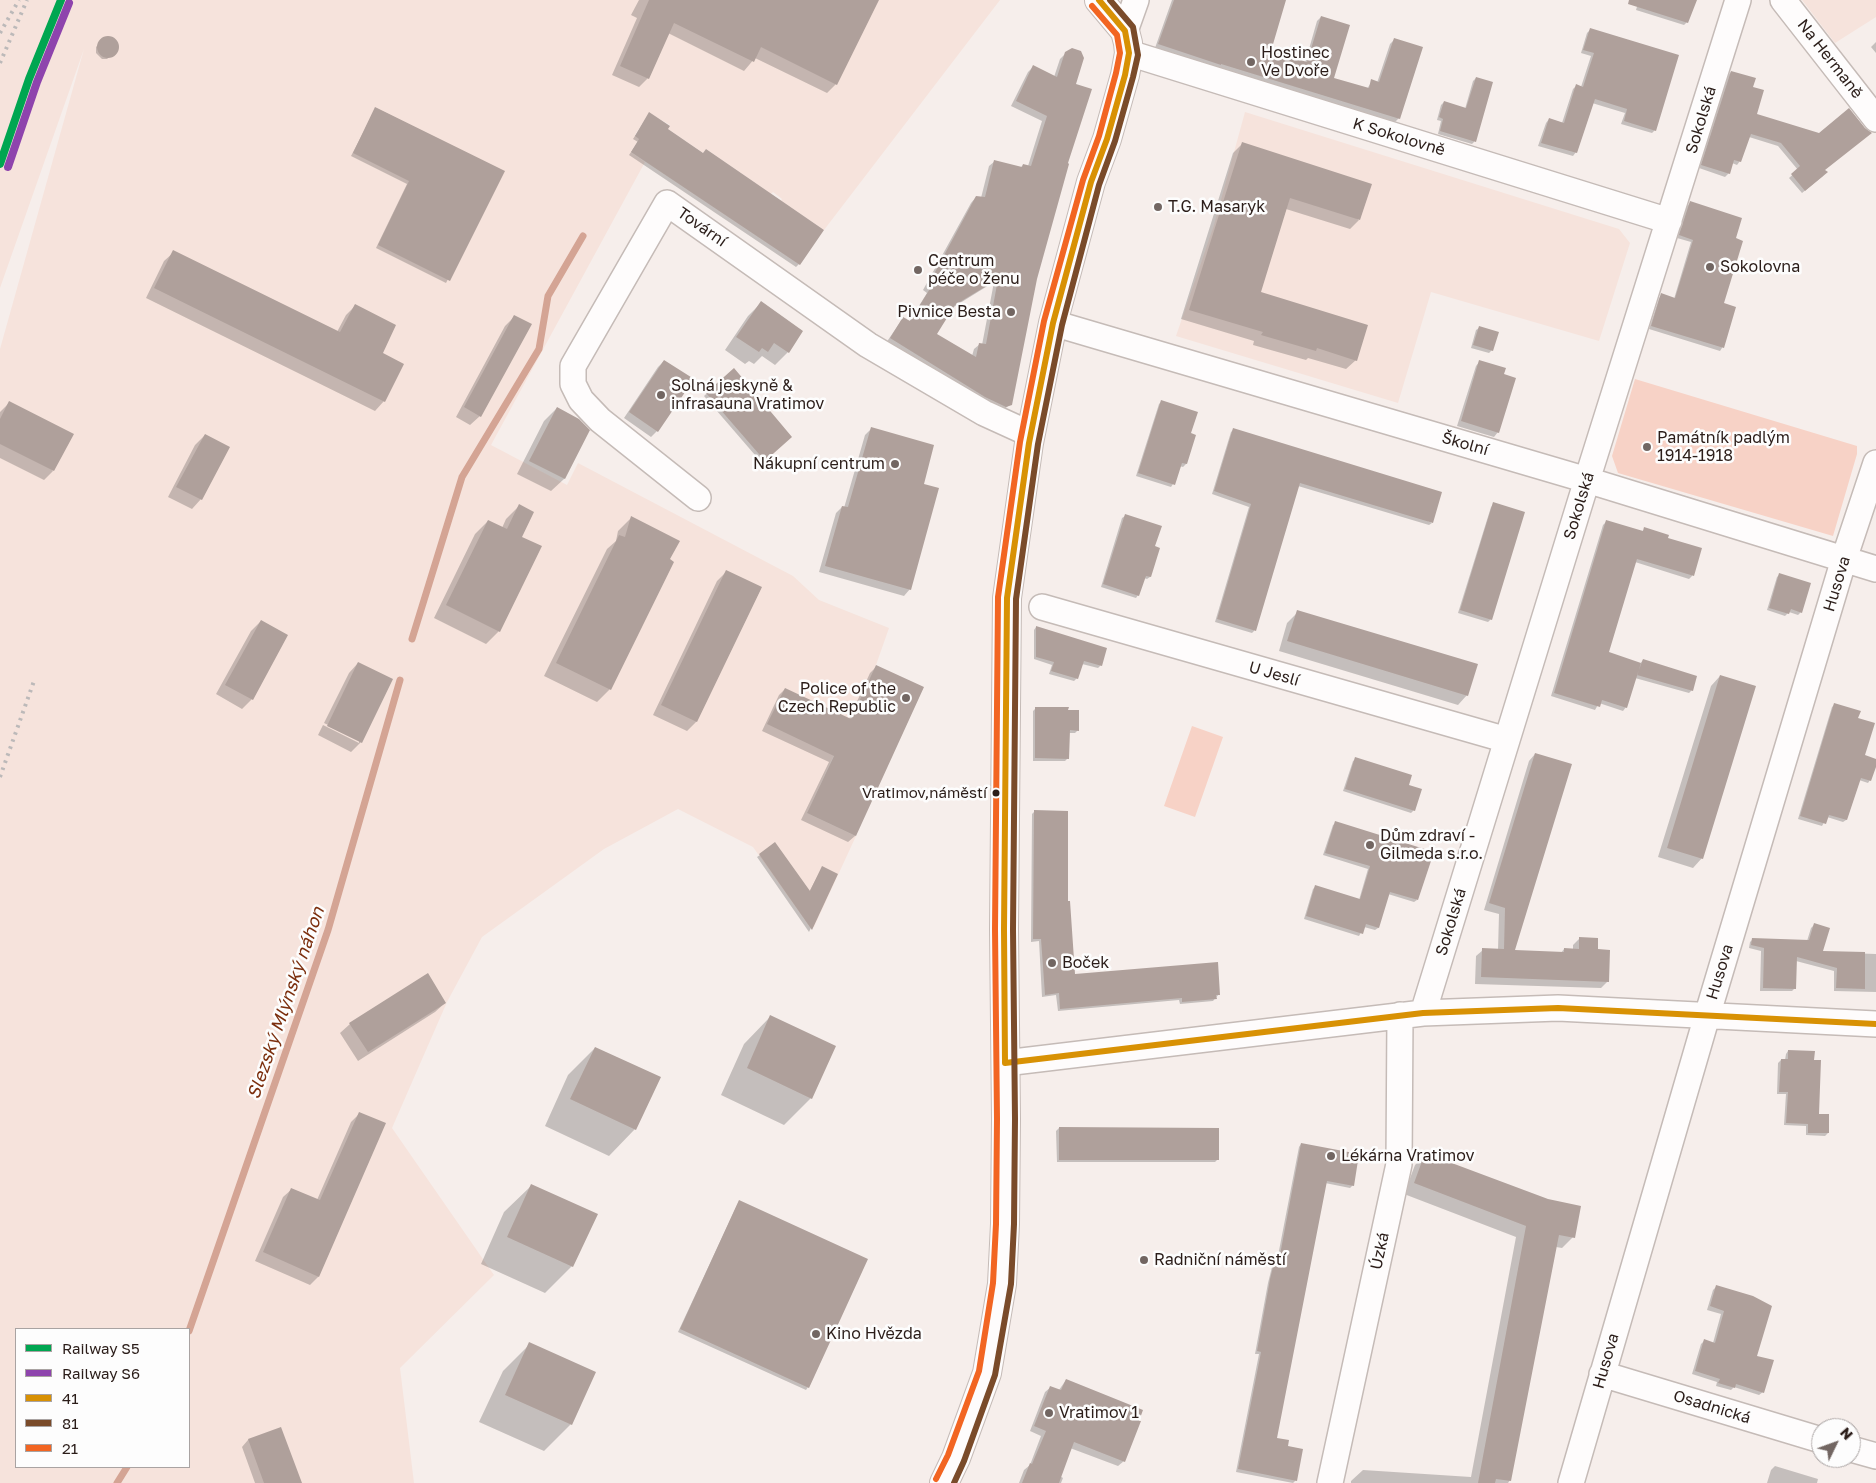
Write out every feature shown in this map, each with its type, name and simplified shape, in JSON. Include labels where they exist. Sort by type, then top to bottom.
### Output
[{"type":"main road","points":[[944,1483],[956,1458],[987,1373],[1002,1284],[1005,1224],[1004,929],[1007,598],[1030,434],[1053,323],[1091,182],[1107,139],[1125,76],[1127,42],[1099,0]]},
{"type":"street","points":[[1127,42],[1136,0]]},
{"type":"street","name":"Sokolská","points":[[1411,1014],[1507,740],[1738,0]]},
{"type":"street","name":"Na Hermaně","points":[[1783,0],[1876,119]]},
{"type":"street","name":"K Sokolovně","points":[[1127,42],[1669,221]]},
{"type":"street","name":"Tovární","points":[[698,498],[600,420],[581,400],[572,384],[573,366],[668,203],[868,345],[984,413],[1030,434]]},
{"type":"street","name":"Školní","points":[[1053,323],[1587,480],[1876,569]]},
{"type":"street","name":"Husova","points":[[1571,1483],[1707,1016],[1844,559],[1876,463]]},
{"type":"street","name":"U Jeslí","points":[[1042,607],[1507,740]]},
{"type":"street","points":[[1005,1063],[1411,1014],[1558,1008],[1876,1024]]},
{"type":"street","name":"Úzká","points":[[1330,1483],[1399,1164],[1411,1014]]},
{"type":"street","name":"Osadnická","points":[[1602,1374],[1811,1437]]},
{"type":"street","points":[[1861,1452],[1876,1456]]},
{"type":"shaded area","points":[[0,0],[1000,0],[824,230],[781,201],[782,199],[773,192],[771,194],[706,149],[703,153],[668,129],[670,125],[649,113],[635,135],[639,139],[631,152],[645,162],[491,445],[567,485],[578,463],[793,576],[819,600],[889,628],[876,665],[807,813],[856,836],[814,927],[810,927],[753,847],[678,809],[604,849],[482,937],[447,1002],[392,1128],[494,1275],[400,1368],[414,1483],[0,1483],[0,349],[84,49],[0,288]]},
{"type":"shaded area","points":[[1802,0],[1876,0],[1876,17],[1835,43]]},
{"type":"shaded area","points":[[1245,112],[1619,229],[1630,243],[1599,341],[1431,292],[1398,403],[1176,336],[1214,225]]},
{"type":"shaded area","points":[[1635,379],[1857,446],[1857,454],[1833,536],[1618,473],[1612,456]]},
{"type":"shaded area","points":[[1192,726],[1223,737],[1195,817],[1164,806]]},
{"type":"building","points":[[649,0],[879,0],[837,85],[761,47],[754,62],[674,23],[649,79],[620,66]]},
{"type":"building","points":[[1174,0],[1286,0],[1271,51],[1307,62],[1321,16],[1350,25],[1334,78],[1369,88],[1371,79],[1379,82],[1394,38],[1423,47],[1400,119],[1158,44]]},
{"type":"building","points":[[1629,0],[1697,0],[1688,23],[1628,4]]},
{"type":"building","points":[[1590,28],[1679,55],[1656,131],[1624,121],[1627,109],[1595,99],[1577,153],[1541,143],[1549,118],[1564,123],[1576,84],[1583,87],[1594,53],[1583,50]]},
{"type":"building","points":[[108,36],[116,39],[119,47],[116,55],[108,58],[100,55],[97,47],[100,39]]},
{"type":"building","points":[[1072,48],[1081,51],[1084,58],[1076,84],[1092,89],[1068,163],[1037,279],[1012,405],[1006,407],[985,397],[890,338],[903,317],[910,321],[931,287],[928,285],[976,196],[985,197],[994,160],[1022,167],[1023,164],[1031,166],[1047,116],[1016,101],[1033,65],[1057,77],[1065,52]],"holes":[[[998,279],[986,344],[979,343],[976,357],[937,334],[955,305]]]},
{"type":"building","points":[[1731,71],[1756,78],[1753,87],[1764,90],[1757,114],[1819,133],[1849,108],[1865,128],[1872,133],[1825,170],[1828,172],[1805,191],[1791,174],[1800,166],[1781,143],[1751,134],[1741,162],[1734,160],[1730,174],[1701,165]]},
{"type":"building","points":[[1476,77],[1493,82],[1476,142],[1440,131],[1443,119],[1439,117],[1444,101],[1466,108]]},
{"type":"building","points":[[375,107],[505,171],[450,281],[378,245],[409,181],[353,153]]},
{"type":"building","points":[[649,112],[670,126],[668,129],[703,153],[706,149],[824,230],[800,265],[631,152],[639,139],[635,136]]},
{"type":"building","points":[[1242,142],[1372,184],[1360,220],[1290,198],[1261,292],[1368,325],[1357,361],[1317,348],[1316,351],[1261,335],[1263,332],[1189,310]]},
{"type":"building","name":"Sokolovna","points":[[1690,201],[1742,218],[1736,238],[1743,241],[1724,303],[1736,307],[1724,348],[1651,326],[1661,293],[1675,298],[1693,240],[1679,235]]},
{"type":"building","points":[[173,250],[340,332],[355,304],[396,325],[383,353],[404,364],[385,402],[154,288]]},
{"type":"building","points":[[761,301],[803,331],[789,353],[774,343],[768,352],[762,348],[759,352],[736,337]]},
{"type":"building","points":[[514,315],[532,324],[481,417],[464,407]]},
{"type":"building","points":[[1479,326],[1499,332],[1493,351],[1473,345]]},
{"type":"building","name":"Solná jeskyně & infrasauna Vratimov","points":[[664,360],[694,379],[658,432],[629,412]]},
{"type":"building","points":[[1479,360],[1506,368],[1504,374],[1516,378],[1499,433],[1461,421]]},
{"type":"building","points":[[734,368],[792,437],[765,461],[706,393]]},
{"type":"building","points":[[1161,400],[1198,412],[1191,433],[1196,435],[1187,464],[1182,463],[1175,485],[1138,473]]},
{"type":"building","points":[[9,401],[74,434],[54,471],[0,444],[0,419]]},
{"type":"building","points":[[557,407],[579,419],[590,430],[565,479],[529,461]]},
{"type":"building","points":[[871,427],[934,445],[924,484],[939,488],[911,590],[825,566],[842,506],[848,507]]},
{"type":"building","points":[[1233,428],[1442,492],[1433,523],[1300,483],[1256,631],[1217,619],[1251,504],[1214,491]]},
{"type":"building","points":[[205,434],[230,447],[202,500],[176,487]]},
{"type":"building","points":[[1493,502],[1525,512],[1492,620],[1460,610]]},
{"type":"building","points":[[519,504],[534,512],[522,537],[542,546],[500,632],[446,605],[488,520],[507,529]]},
{"type":"building","points":[[1125,514],[1162,526],[1155,546],[1160,548],[1151,577],[1146,576],[1139,596],[1103,584]]},
{"type":"building","points":[[631,516],[680,541],[670,559],[674,562],[611,690],[556,663],[619,535],[625,537]]},
{"type":"building","points":[[1606,520],[1643,531],[1644,527],[1669,535],[1668,538],[1702,548],[1694,576],[1637,559],[1609,652],[1641,663],[1627,708],[1602,700],[1600,707],[1554,693]]},
{"type":"building","points":[[726,570],[762,587],[697,722],[661,705]]},
{"type":"building","points":[[1779,573],[1811,583],[1802,613],[1791,609],[1789,614],[1769,608]]},
{"type":"building","points":[[1297,610],[1478,664],[1468,696],[1287,641]]},
{"type":"building","points":[[261,620],[288,635],[253,700],[225,685]]},
{"type":"building","points":[[1036,626],[1107,648],[1102,666],[1084,661],[1078,679],[1051,671],[1054,662],[1036,657]]},
{"type":"building","points":[[1643,659],[1697,676],[1693,691],[1637,675]]},
{"type":"building","points":[[358,662],[393,679],[362,743],[327,726]]},
{"type":"building","points":[[876,665],[924,687],[856,836],[807,813],[834,756],[767,724],[785,688],[851,719]]},
{"type":"building","points":[[1720,675],[1756,686],[1703,859],[1667,848]]},
{"type":"building","points":[[1834,703],[1861,711],[1858,718],[1875,723],[1865,755],[1876,759],[1876,767],[1871,781],[1861,778],[1847,820],[1829,815],[1826,824],[1800,816]]},
{"type":"building","points":[[1035,707],[1069,707],[1068,710],[1079,710],[1079,731],[1070,730],[1069,759],[1035,758]]},
{"type":"building","points":[[1535,753],[1572,764],[1515,950],[1564,952],[1564,948],[1579,949],[1579,937],[1598,938],[1598,949],[1610,950],[1609,982],[1481,977],[1482,948],[1504,949],[1505,908],[1489,903]]},
{"type":"building","points":[[1355,757],[1412,775],[1409,785],[1422,789],[1415,811],[1345,789]]},
{"type":"building","points":[[1034,810],[1068,811],[1068,901],[1070,901],[1075,974],[1218,962],[1220,995],[1216,995],[1217,999],[1182,1002],[1182,998],[1060,1009],[1059,993],[1045,995],[1041,939],[1033,939]]},
{"type":"building","name":"Dům zdraví - Gilmeda s.r.o.","points":[[1335,821],[1434,852],[1418,900],[1390,892],[1379,928],[1366,924],[1363,934],[1306,916],[1315,885],[1360,899],[1370,866],[1325,853]]},
{"type":"building","points":[[775,842],[810,891],[822,866],[838,874],[812,930],[759,854]]},
{"type":"building","points":[[1814,923],[1830,928],[1823,951],[1865,952],[1865,989],[1836,988],[1837,968],[1797,957],[1796,989],[1763,988],[1764,948],[1751,945],[1752,938],[1809,940]]},
{"type":"building","points":[[428,973],[446,1003],[368,1052],[349,1023]]},
{"type":"building","points":[[770,1015],[836,1046],[812,1099],[747,1068]]},
{"type":"building","points":[[595,1047],[661,1077],[636,1130],[570,1099]]},
{"type":"building","points":[[1788,1050],[1815,1051],[1814,1060],[1821,1060],[1819,1114],[1829,1114],[1829,1133],[1808,1133],[1808,1124],[1786,1123],[1788,1092],[1779,1092],[1781,1059],[1788,1059]]},
{"type":"building","points":[[359,1112],[386,1123],[319,1277],[263,1252],[291,1188],[320,1200]]},
{"type":"building","points":[[1059,1127],[1219,1128],[1219,1160],[1059,1160]]},
{"type":"building","points":[[1301,1143],[1359,1154],[1354,1186],[1327,1181],[1277,1438],[1289,1440],[1288,1446],[1303,1449],[1297,1481],[1238,1469],[1261,1352],[1257,1351],[1270,1279],[1275,1259],[1279,1260]]},
{"type":"building","points":[[1425,1153],[1548,1199],[1581,1206],[1575,1238],[1559,1235],[1511,1481],[1496,1479],[1495,1483],[1478,1483],[1526,1226],[1414,1183]]},
{"type":"building","points":[[531,1184],[598,1214],[573,1267],[507,1237]]},
{"type":"building","points":[[739,1200],[868,1259],[809,1388],[680,1329]]},
{"type":"building","points":[[1716,1285],[1753,1296],[1772,1306],[1757,1356],[1774,1360],[1764,1393],[1736,1384],[1735,1388],[1718,1383],[1720,1379],[1695,1371],[1704,1339],[1715,1343],[1724,1311],[1710,1306]]},
{"type":"building","points":[[529,1342],[596,1372],[572,1425],[505,1395]]},
{"type":"building","points":[[1066,1379],[1143,1410],[1139,1421],[1141,1421],[1125,1462],[1074,1442],[1059,1483],[1022,1483],[1046,1431],[1034,1426],[1050,1386],[1061,1390]]},
{"type":"building","points":[[281,1427],[302,1483],[264,1483],[248,1439]]},
{"type":"waterway","name":"Slezský Mlýnský náhon","points":[[412,639],[462,477],[539,349],[548,296],[583,236]]},
{"type":"waterway","name":"Slezský Mlýnský náhon","points":[[190,1328],[328,930],[400,680]]},
{"type":"waterway","name":"Slezský Mlýnský náhon","points":[[117,1483],[126,1468]]},
{"type":"railway","points":[[0,33],[19,0]]},
{"type":"railway","points":[[0,63],[27,0]]},
{"type":"railway","points":[[0,777],[34,681]]},
{"type":"rail line","name":"S5","points":[[0,164],[29,79],[61,0]]},
{"type":"rail line","name":"S6","points":[[8,167],[37,82],[69,3]]},
{"type":"transit line","name":"41","points":[[1005,1063],[1004,929],[1007,598],[1029,443],[1053,323],[1091,182],[1107,139],[1125,75],[1129,53],[1125,31],[1099,0]]},
{"type":"transit line","name":"81","points":[[954,1483],[964,1461],[995,1375],[1011,1284],[1014,1224],[1015,1119],[1013,929],[1016,599],[1038,444],[1062,325],[1099,185],[1115,141],[1138,55],[1133,27],[1110,0]]},
{"type":"transit line","name":"21","points":[[936,1479],[948,1455],[979,1371],[993,1283],[996,1224],[997,1119],[995,929],[998,597],[1020,442],[1044,321],[1083,180],[1099,136],[1120,53],[1117,35],[1092,6]]},
{"type":"transit line","name":"41","points":[[1005,1063],[1423,1013],[1558,1008],[1876,1024]]},
{"type":"place","name":"Hostinec Ve Dvoře","points":[[1251,62]]},
{"type":"place","name":"T.G. Masaryk","points":[[1158,207]]},
{"type":"place","name":"Sokolovna","points":[[1710,267]]},
{"type":"place","name":"Centrum péče o ženu","points":[[918,270]]},
{"type":"place","name":"Pivnice Besta","points":[[1011,312]]},
{"type":"place","name":"Solná jeskyně & infrasauna Vratimov","points":[[661,395]]},
{"type":"place","name":"Památník padlým 1914-1918","points":[[1647,447]]},
{"type":"place","name":"Nákupní centrum","points":[[895,464]]},
{"type":"place","name":"Police of the Czech Republic","points":[[906,698]]},
{"type":"place","name":"Vratimov,náměstí","points":[[996,793]]},
{"type":"place","name":"Dům zdraví - Gilmeda s.r.o.","points":[[1370,845]]},
{"type":"place","name":"Boček","points":[[1052,963]]},
{"type":"place","name":"Lékárna Vratimov","points":[[1331,1156]]},
{"type":"place","name":"Radniční náměstí","points":[[1144,1260]]},
{"type":"place","name":"Kino Hvězda","points":[[816,1334]]},
{"type":"place","name":"Vratimov 1","points":[[1049,1413]]}]
